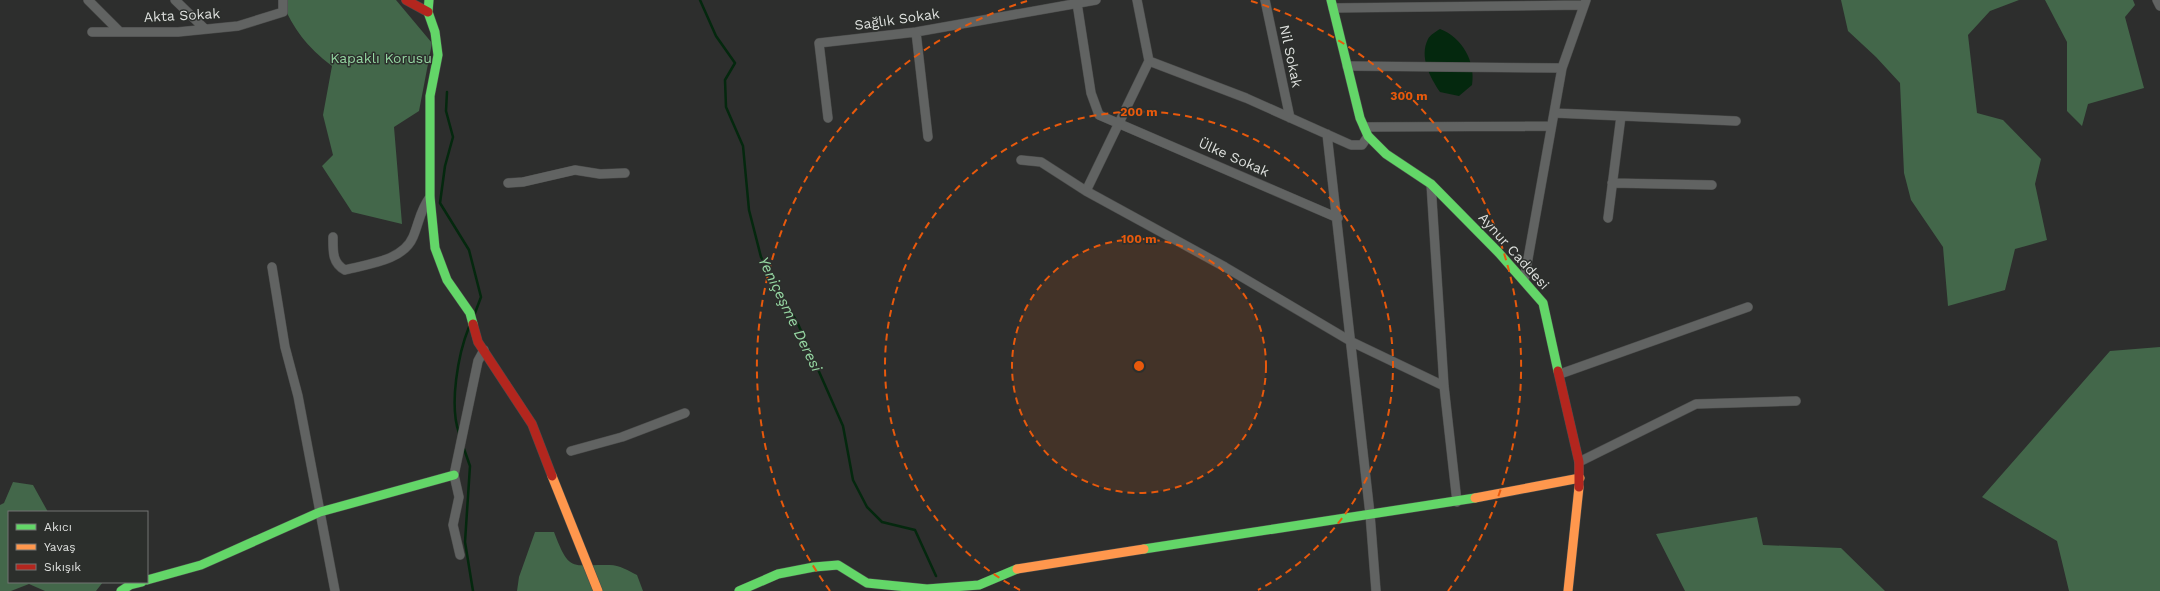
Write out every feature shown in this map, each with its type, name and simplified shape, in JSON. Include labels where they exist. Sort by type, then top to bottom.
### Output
[{"type":"street","points":[[88,0],[120,32]]},
{"type":"street","points":[[175,0],[205,29]]},
{"type":"street","name":"Akta Sokak","points":[[92,32],[178,32],[238,26],[283,12],[283,0]]},
{"type":"street","points":[[406,0],[428,12]]},
{"type":"street","points":[[429,0],[428,12],[435,32],[438,55],[430,96],[430,197],[435,248],[447,280],[470,313],[478,342],[532,424],[598,591]]},
{"type":"street","name":"Sağlık Sokak","points":[[828,118],[819,43],[916,32],[1096,0]]},
{"type":"street","points":[[1086,191],[1150,61],[1137,0]]},
{"type":"street","name":"Nil Sokak","points":[[1265,0],[1290,118]]},
{"type":"street","points":[[2157,0],[2160,6]]},
{"type":"street","name":"Ülke Sokak","points":[[1077,3],[1090,92],[1099,115],[1338,218]]},
{"type":"street","points":[[1332,4],[1585,3],[1562,68],[1524,281]]},
{"type":"street","name":"Aynur Caddesi","points":[[1332,4],[1347,66],[1364,127],[1368,136],[1386,154],[1431,184],[1499,253],[1543,303],[1579,462],[1580,478],[1569,566],[1568,591]]},
{"type":"street","points":[[916,32],[928,137]]},
{"type":"street","points":[[1150,61],[1290,118],[1351,145],[1362,145],[1368,136]]},
{"type":"street","points":[[1347,66],[1562,68]]},
{"type":"street","points":[[1554,113],[1736,121]]},
{"type":"street","points":[[1608,218],[1621,116]]},
{"type":"street","points":[[1364,127],[1551,126]]},
{"type":"street","points":[[1327,134],[1352,342],[1370,514],[1376,591]]},
{"type":"street","points":[[1021,160],[1041,162],[1086,191],[1225,267],[1352,342],[1444,386]]},
{"type":"street","points":[[508,183],[523,182],[575,170],[600,174],[625,173]]},
{"type":"street","points":[[1612,183],[1712,185]]},
{"type":"street","points":[[1431,184],[1444,386],[1457,502]]},
{"type":"street","points":[[332,237],[334,257],[337,266],[345,270],[386,259],[402,252],[413,238],[423,206],[430,197]]},
{"type":"street","points":[[272,267],[285,347],[298,396],[335,591]]},
{"type":"street","points":[[1560,374],[1748,307]]},
{"type":"street","points":[[460,555],[453,525],[459,497],[454,475],[478,361],[484,350]]},
{"type":"street","points":[[1579,462],[1696,404],[1796,400]]},
{"type":"street","points":[[572,451],[622,437],[685,414]]},
{"type":"street","points":[[148,580],[201,565],[320,512],[454,475]]},
{"type":"street","points":[[739,591],[778,574],[814,567],[838,565],[867,584],[927,589],[979,585],[1020,568],[1457,502],[1580,478]]},
{"type":"street","points":[[121,591],[130,585],[138,583]]},
{"type":"green space","name":"Kapaklı Korusu","points":[[281,0],[396,0],[432,43],[419,111],[394,127],[402,224],[352,212],[322,166],[333,155],[323,115],[332,66],[323,59],[302,37],[296,29]]},
{"type":"green space","points":[[1841,0],[2019,0],[1990,11],[1968,35],[1977,113],[2003,120],[2041,159],[2035,184],[2047,240],[2015,249],[2005,290],[1948,306],[1943,247],[1911,200],[1904,173],[1900,83],[1876,57],[1848,31]]},
{"type":"green space","points":[[2045,0],[2133,0],[2135,5],[2125,17],[2144,88],[2088,104],[2082,126],[2067,111],[2067,42]]},
{"type":"green space","points":[[2160,347],[2160,591],[2069,591],[2057,541],[1982,497],[2110,351]]},
{"type":"green space","points":[[13,482],[33,485],[47,511],[8,511],[8,583],[102,583],[96,591],[45,591],[29,584],[11,591],[0,591],[0,505],[4,503]]},
{"type":"green space","points":[[1757,517],[1763,545],[1841,548],[1885,591],[1685,591],[1656,534]]},
{"type":"green space","points":[[535,532],[554,532],[564,555],[568,561],[573,564],[613,565],[624,568],[637,575],[643,591],[517,591],[519,577]]},
{"type":"shaded area","points":[[1440,29],[1455,38],[1461,44],[1466,51],[1472,68],[1472,85],[1459,96],[1440,92],[1429,73],[1425,60],[1428,39]]},
{"type":"waterway","name":"Yeniçeşme Deresi","points":[[700,0],[716,36],[735,63],[725,80],[726,107],[743,146],[749,210],[761,257],[798,324],[843,426],[853,480],[867,507],[882,522],[915,530],[936,576]]},
{"type":"waterway","points":[[447,92],[446,111],[453,137],[445,166],[440,203],[469,250],[481,297],[475,313]]},
{"type":"waterway","points":[[459,433],[456,422],[455,408],[456,380],[461,351],[469,327]]},
{"type":"waterway","points":[[463,446],[470,466],[465,542],[473,591]]},
{"type":"traffic: fast","points":[[429,0],[428,12],[435,32],[438,55],[430,96],[430,197],[435,248],[447,280],[470,313],[473,324]]},
{"type":"traffic: fast","points":[[1331,0],[1360,118],[1368,136],[1386,154],[1431,184],[1499,253],[1543,303],[1558,371]]},
{"type":"traffic: fast","points":[[148,580],[201,565],[320,512],[454,475]]},
{"type":"traffic: fast","points":[[1144,549],[1475,498]]},
{"type":"traffic: fast","points":[[739,591],[778,574],[814,567],[838,565],[867,583],[927,589],[979,585],[1017,569]]},
{"type":"traffic: fast","points":[[121,591],[130,585],[138,583]]},
{"type":"traffic: slow","points":[[552,476],[598,591]]},
{"type":"traffic: slow","points":[[1475,498],[1580,478]]},
{"type":"traffic: slow","points":[[1568,591],[1579,487]]},
{"type":"traffic: slow","points":[[1017,569],[1144,549]]},
{"type":"traffic: jam","points":[[406,0],[428,12]]},
{"type":"traffic: jam","points":[[473,324],[478,342],[532,424],[552,476]]},
{"type":"traffic: jam","points":[[1558,371],[1579,462],[1579,487]]}]
